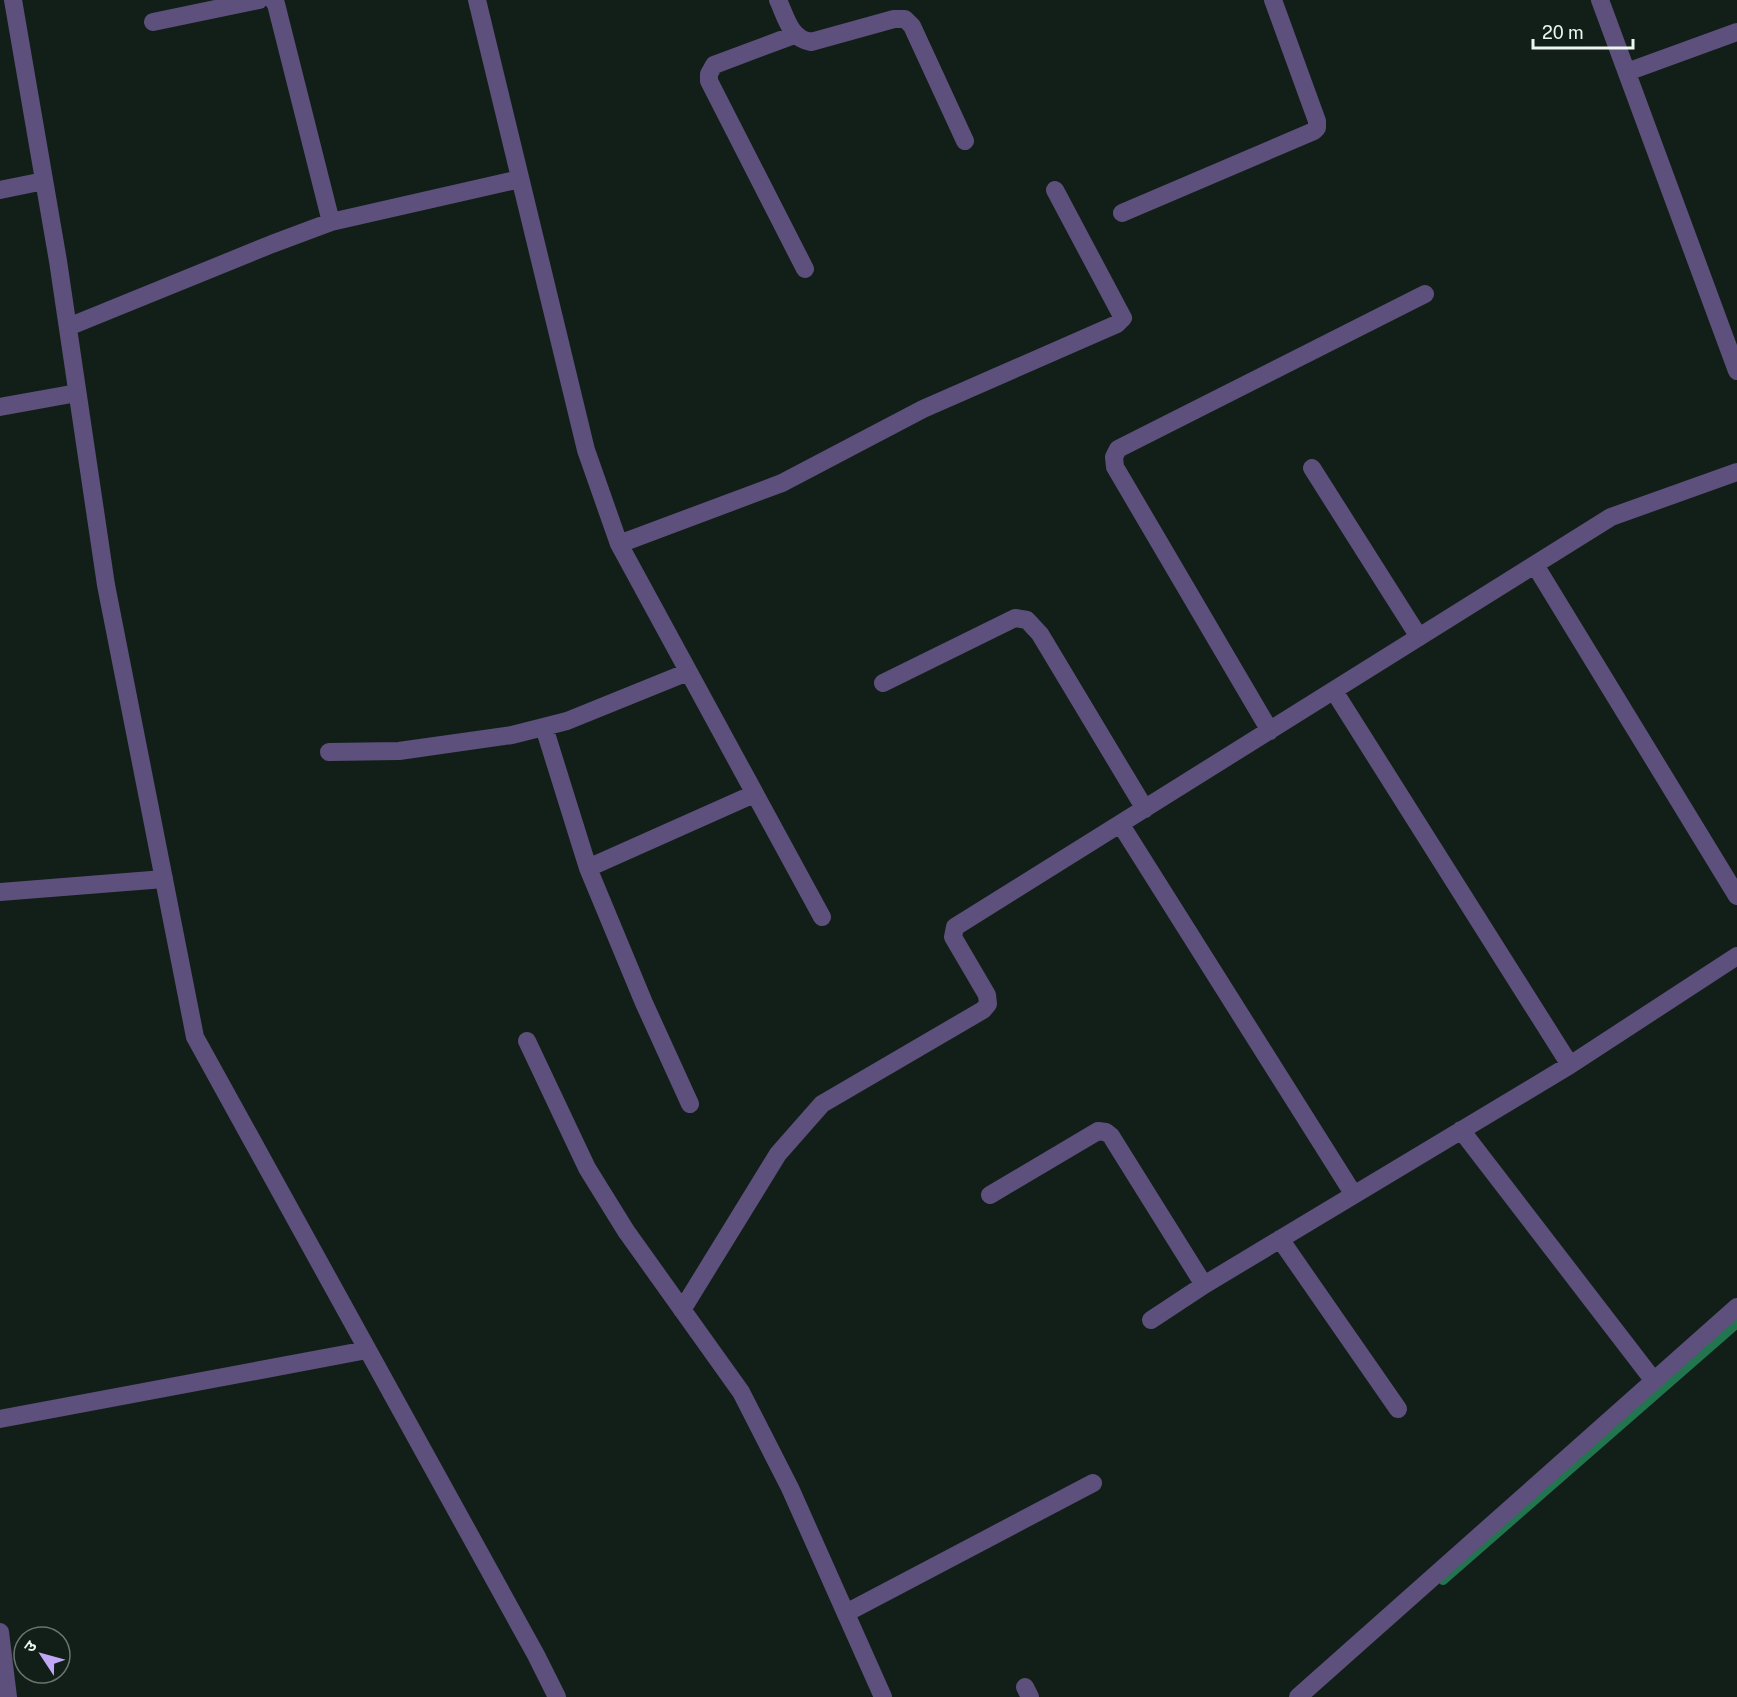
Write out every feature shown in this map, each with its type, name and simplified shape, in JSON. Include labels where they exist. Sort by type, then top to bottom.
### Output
[{"type":"street","points":[[13,0],[68,327],[106,585],[195,1037],[557,1697]]},
{"type":"street","points":[[153,22],[259,0]]},
{"type":"street","points":[[273,0],[279,15],[331,222]]},
{"type":"street","points":[[477,0],[586,450],[619,544],[822,917]]},
{"type":"street","points":[[778,0],[794,34],[802,41],[811,42],[894,18],[905,19],[912,26],[965,141]]},
{"type":"street","points":[[1122,213],[1317,128],[1317,121],[1273,0]]},
{"type":"street","points":[[1600,0],[1737,371]]},
{"type":"street","points":[[1627,72],[1737,32]]},
{"type":"street","points":[[794,34],[714,65],[709,74],[709,81],[805,269]]},
{"type":"street","points":[[68,327],[331,222],[520,179]]},
{"type":"street","points":[[0,190],[44,181]]},
{"type":"street","points":[[619,544],[782,483],[923,409],[1117,324],[1123,318],[1055,190]]},
{"type":"street","points":[[1270,731],[1115,467],[1114,457],[1118,449],[1425,294]]},
{"type":"street","points":[[0,407],[77,393]]},
{"type":"street","points":[[1312,468],[1419,637]]},
{"type":"street","points":[[682,1310],[778,1154],[822,1104],[983,1010],[988,1004],[987,995],[952,937],[955,927],[1611,517],[1737,472]]},
{"type":"street","points":[[1535,565],[1737,896]]},
{"type":"street","points":[[882,683],[1015,618],[1027,620],[1040,634],[1145,809]]},
{"type":"street","points":[[329,752],[399,751],[512,735],[567,721],[688,672]]},
{"type":"street","points":[[1334,691],[1570,1065]]},
{"type":"street","points":[[544,727],[588,868],[644,1003],[690,1104]]},
{"type":"street","points":[[588,868],[754,794]]},
{"type":"street","points":[[1121,825],[1354,1195]]},
{"type":"street","points":[[0,892],[164,879]]},
{"type":"street","points":[[1151,1320],[1204,1285],[1570,1065],[1737,956]]},
{"type":"street","points":[[526,1041],[588,1168],[626,1231],[741,1392],[790,1488],[882,1697]]},
{"type":"street","points":[[1461,1130],[1654,1381]]},
{"type":"street","points":[[990,1195],[1098,1131],[1106,1132],[1111,1136],[1204,1285]]},
{"type":"street","points":[[1280,1239],[1398,1409]]},
{"type":"street","points":[[1298,1697],[1737,1307]]},
{"type":"street","points":[[0,1419],[367,1350]]},
{"type":"street","points":[[846,1613],[1093,1483]]},
{"type":"street","points":[[0,1632],[8,1697]]},
{"type":"waterway","points":[[1443,1580],[1737,1323]]}]
